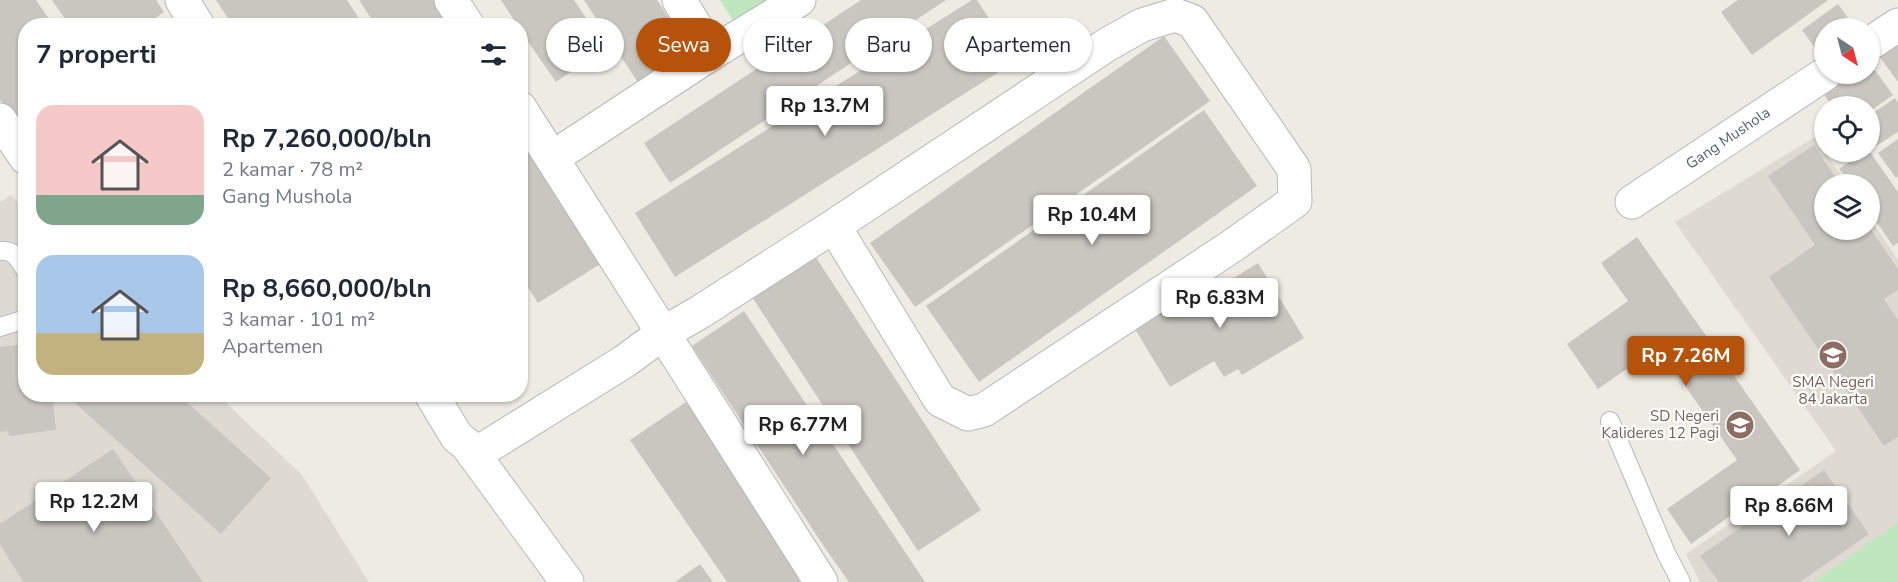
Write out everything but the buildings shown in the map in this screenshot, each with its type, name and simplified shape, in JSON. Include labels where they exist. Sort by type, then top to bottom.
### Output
[{"type":"street","points":[[182,0],[193,18]]},
{"type":"street","points":[[451,0],[463,18]]},
{"type":"street","points":[[679,0],[690,18]]},
{"type":"street","points":[[731,41],[799,0]]},
{"type":"street","points":[[474,455],[625,361],[662,334],[834,225],[1108,44],[1142,25],[1175,15],[1192,21],[1294,169],[1296,201],[984,410],[968,414],[940,400],[834,225]]},
{"type":"street","points":[[1880,37],[1898,25]]},
{"type":"street","points":[[552,158],[683,72]]},
{"type":"street","name":"Gang Mushola","points":[[1632,202],[1814,81]]},
{"type":"street","points":[[0,120],[18,146]]},
{"type":"street","points":[[528,120],[821,582]]},
{"type":"street","points":[[436,402],[458,437],[474,455],[567,582]]},
{"type":"lane","points":[[0,251],[7,250],[18,258]]},
{"type":"lane","points":[[0,327],[18,321]]},
{"type":"lane","points":[[1610,421],[1666,553],[1682,582]]},
{"type":"shaded area","name":"SMA Negeri 84 Jakarta","points":[[1814,138],[1814,162],[1832,162],[1840,174],[1814,174],[1814,240],[1880,240],[1880,233],[1898,260],[1898,582],[1700,582],[1686,554],[1836,451],[1675,222]]},
{"type":"shaded area","points":[[11,195],[18,202],[18,402],[225,402],[302,475],[369,582],[0,582],[0,202]]},
{"type":"green space","points":[[720,0],[769,0],[734,22]]},
{"type":"green space","points":[[1898,523],[1898,582],[1813,582]]},
{"type":"place","name":"SMA Negeri 84 Jakarta","points":[[1833,355]]},
{"type":"place","name":"SD Negeri Kalideres 12 Pagi","points":[[1740,425]]}]
